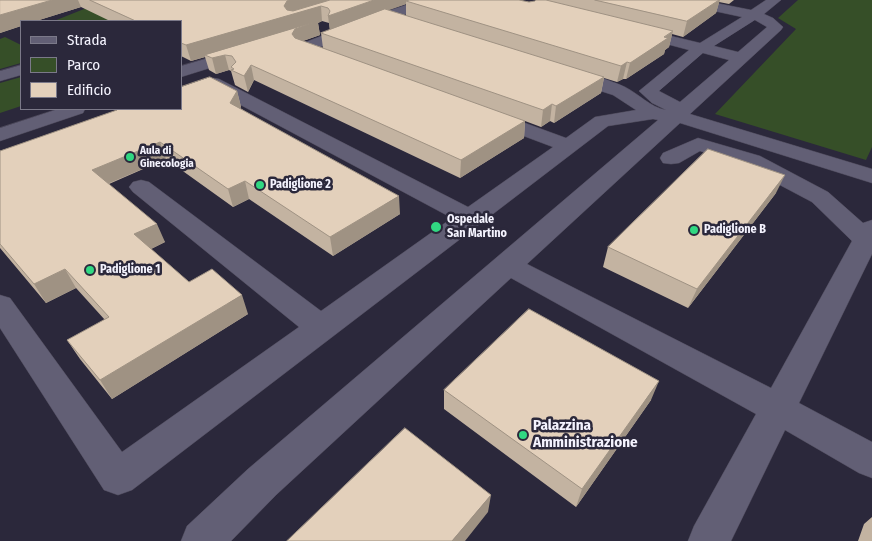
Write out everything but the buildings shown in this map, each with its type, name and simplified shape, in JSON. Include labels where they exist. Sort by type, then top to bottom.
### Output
[{"type":"street","points":[[286,55],[302,41],[340,27],[397,0]]},
{"type":"street","points":[[340,27],[386,16],[435,0]]},
{"type":"street","points":[[202,541],[262,482],[508,265],[672,114],[776,28],[768,21],[754,15],[682,0]]},
{"type":"street","points":[[620,28],[708,43],[754,15],[774,0]]},
{"type":"street","points":[[386,16],[414,25]]},
{"type":"street","points":[[620,28],[741,58]]},
{"type":"street","points":[[620,28],[695,53],[648,91],[672,114]]},
{"type":"street","points":[[302,41],[351,65]]},
{"type":"street","points":[[182,71],[256,48]]},
{"type":"street","points":[[0,76],[20,70]]},
{"type":"street","points":[[554,70],[619,91],[672,114],[872,176]]},
{"type":"street","points":[[214,83],[469,217]]},
{"type":"street","points":[[0,121],[34,110]]},
{"type":"street","points":[[0,135],[73,110]]},
{"type":"street","points":[[473,110],[567,145]]},
{"type":"street","points":[[0,305],[118,477],[602,121],[672,114]]},
{"type":"street","points":[[672,158],[698,144],[752,160],[820,197],[869,234],[708,541]]},
{"type":"street","points":[[141,187],[320,327]]},
{"type":"street","points":[[508,265],[872,461]]},
{"type":"green space","points":[[798,0],[872,0],[872,147],[866,160],[715,114],[796,29],[778,18]]},
{"type":"green space","points":[[89,7],[130,20],[56,20]]},
{"type":"green space","points":[[5,37],[20,44],[20,63],[0,69],[0,39]]},
{"type":"green space","points":[[20,77],[20,106],[0,113],[0,83]]},
{"type":"place","name":"Aula di Ginecologia","points":[[130,157]]},
{"type":"place","name":"Padiglione 2","points":[[260,185]]},
{"type":"place","name":"Ospedale San Martino","points":[[436,227]]},
{"type":"place","name":"Padiglione B","points":[[694,230]]},
{"type":"place","name":"Padiglione 1","points":[[90,270]]},
{"type":"place","name":"Palazzina Amministrazione","points":[[523,435]]}]
